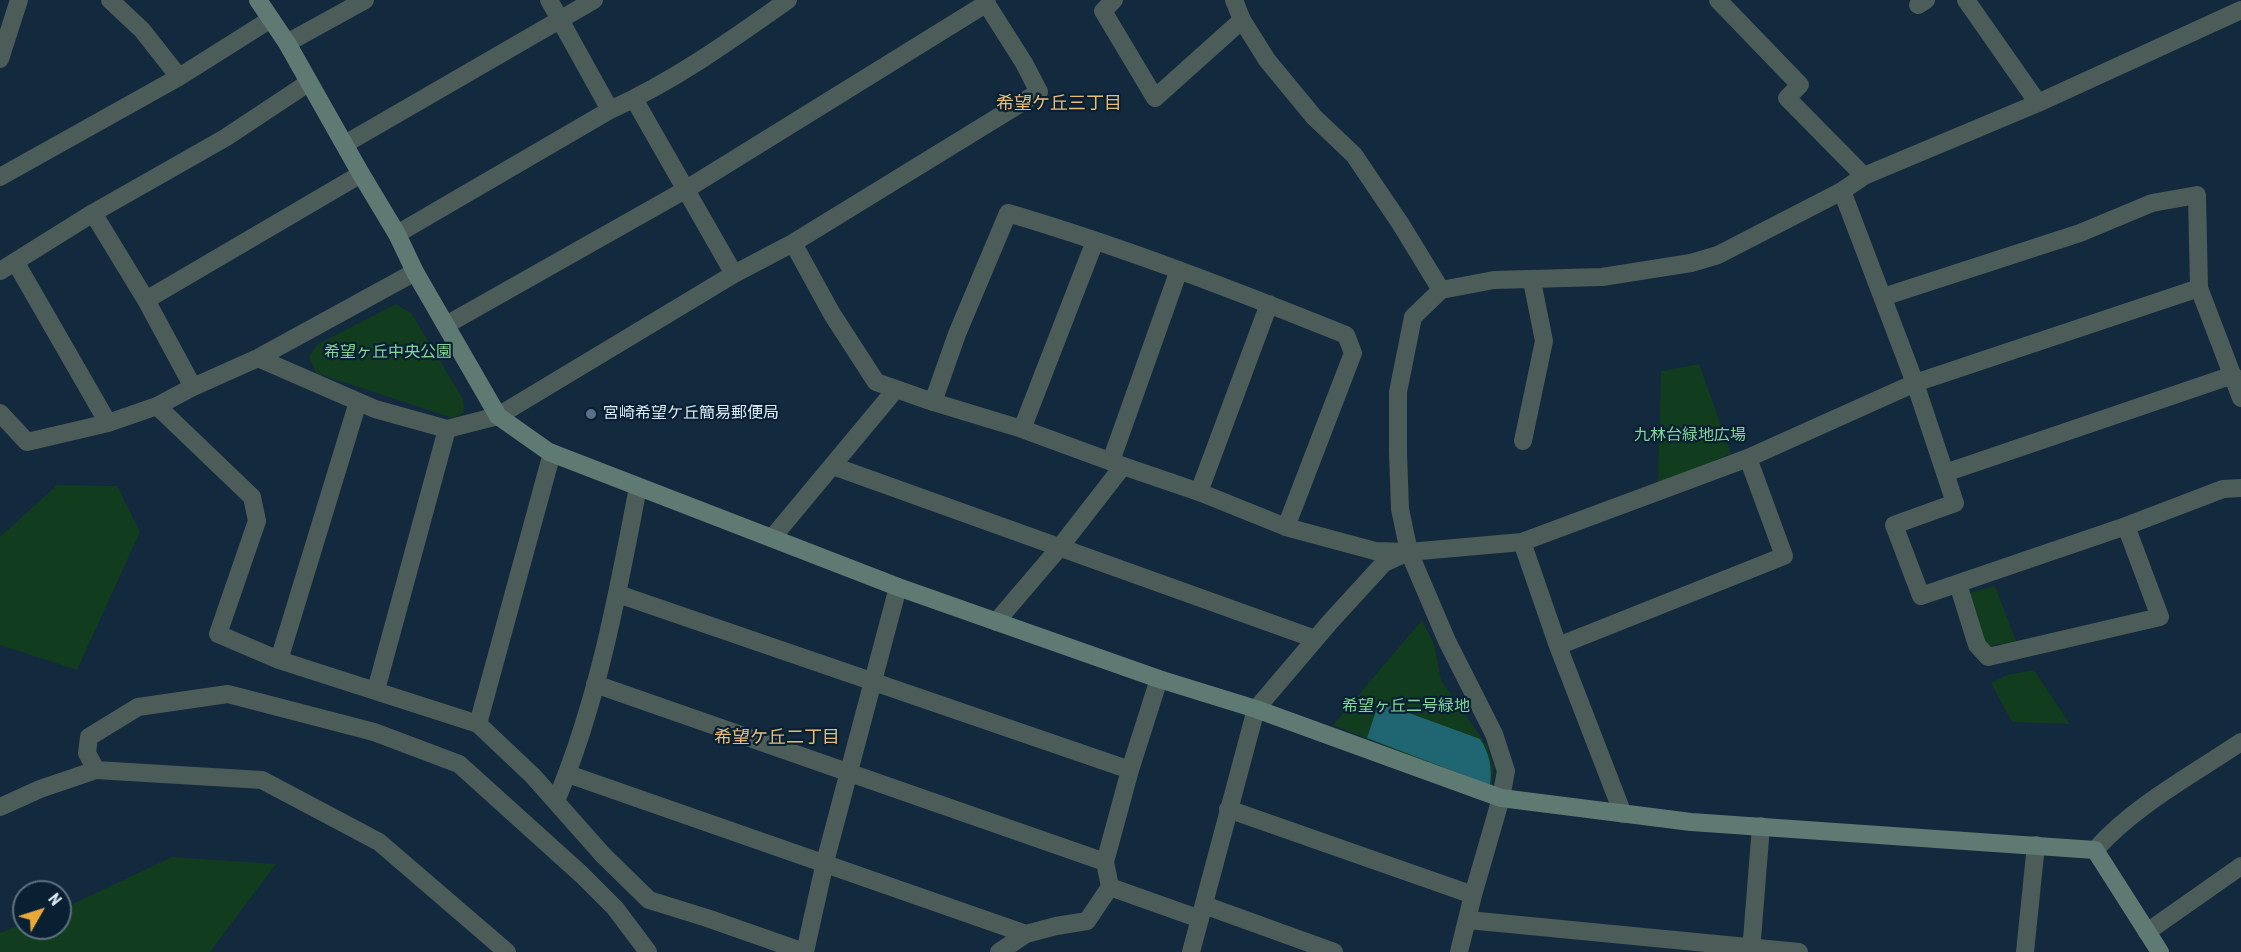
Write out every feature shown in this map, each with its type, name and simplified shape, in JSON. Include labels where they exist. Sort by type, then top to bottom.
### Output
[{"type":"street","points":[[2,47],[19,0]]},
{"type":"street","points":[[110,0],[142,30],[179,77]]},
{"type":"street","points":[[258,0],[287,43],[498,416],[552,453],[898,587],[1159,679],[1256,709],[1501,798],[1691,822],[2095,850]]},
{"type":"street","points":[[287,43],[365,0]]},
{"type":"street","points":[[549,0],[610,110]]},
{"type":"street","points":[[345,144],[594,0]]},
{"type":"street","points":[[397,234],[610,110],[706,58],[788,0]]},
{"type":"street","points":[[1114,0],[1103,11],[1155,98],[1242,20]]},
{"type":"street","points":[[1234,0],[1242,20],[1267,60],[1314,117],[1354,155],[1400,223],[1441,290]]},
{"type":"street","points":[[1718,0],[1800,85],[1787,98],[1864,176]]},
{"type":"street","points":[[1966,0],[2038,103]]},
{"type":"street","points":[[258,358],[375,409],[447,429],[498,416],[734,274],[793,243],[1039,92],[1024,63],[985,2],[685,190],[446,325]]},
{"type":"street","points":[[1459,952],[1501,798],[1506,771],[1494,734],[1447,641],[1409,552],[1400,509],[1398,392],[1413,317],[1441,290],[1494,280],[1602,277],[1691,263],[1718,255],[1842,191],[1864,176],[2038,103],[2241,10]]},
{"type":"street","points":[[1,175],[179,77],[271,19]]},
{"type":"street","points":[[108,423],[8,267],[93,213],[225,138],[308,83]]},
{"type":"street","points":[[634,99],[734,274]]},
{"type":"street","points":[[146,300],[361,174]]},
{"type":"street","points":[[1842,191],[1915,383],[1955,503],[1894,525],[1921,596],[2126,526],[2223,489],[2241,488]]},
{"type":"street","points":[[1883,297],[2080,233],[2152,203],[2197,195],[2199,288],[2241,398]]},
{"type":"street","points":[[93,213],[146,300],[193,387]]},
{"type":"street","points":[[933,402],[957,334],[1008,213],[1067,230],[1346,334],[1353,353],[1286,527]]},
{"type":"street","points":[[1022,429],[1095,241]]},
{"type":"street","points":[[793,243],[832,314],[876,382],[1022,429],[1199,492],[1286,527],[1375,551],[1409,552],[1522,543],[1748,458],[1915,383],[2199,288]]},
{"type":"street","points":[[996,622],[1060,547],[1117,464],[1179,270]]},
{"type":"street","points":[[0,413],[27,442],[108,423],[157,406],[258,358],[415,272]]},
{"type":"street","points":[[1523,441],[1544,341],[1532,280]]},
{"type":"street","points":[[1199,492],[1269,304]]},
{"type":"street","points":[[1945,473],[2233,375]]},
{"type":"street","points":[[772,538],[896,389]]},
{"type":"street","points":[[279,660],[358,402]]},
{"type":"street","points":[[157,406],[252,498],[257,521],[218,634],[279,660],[478,724],[504,747],[556,801],[603,855],[649,900],[805,952],[825,862],[898,587]]},
{"type":"street","points":[[376,690],[447,429]]},
{"type":"street","points":[[478,724],[552,453]]},
{"type":"street","points":[[1558,646],[1784,556],[1748,458]]},
{"type":"street","points":[[833,466],[1315,639]]},
{"type":"street","points":[[556,801],[568,774],[595,684],[618,594],[638,487]]},
{"type":"street","points":[[1958,584],[1977,645],[1988,657],[2160,617],[2126,526]]},
{"type":"street","points":[[1522,543],[1558,646],[1623,814]]},
{"type":"street","points":[[1191,952],[1256,709],[1384,563],[1409,552]]},
{"type":"street","points":[[618,594],[1130,770]]},
{"type":"street","points":[[999,952],[1026,934],[1087,921],[1110,887],[1105,862],[1130,770],[1159,679]]},
{"type":"street","points":[[595,684],[1105,862]]},
{"type":"street","points":[[96,770],[87,753],[89,737],[138,707],[228,694],[374,732],[459,764],[582,875],[615,908],[648,952]]},
{"type":"street","points":[[2095,850],[2112,832],[2138,811],[2241,742]]},
{"type":"street","points":[[0,807],[40,789],[96,770],[262,780],[379,842],[507,952]]},
{"type":"street","points":[[568,774],[1026,934]]},
{"type":"street","points":[[1228,809],[1473,894]]},
{"type":"street","points":[[1751,950],[1761,826]]},
{"type":"street","points":[[2025,952],[2036,845]]},
{"type":"street","points":[[2095,850],[2160,952]]},
{"type":"street","points":[[2147,932],[2241,866]]},
{"type":"street","points":[[1110,887],[1334,952]]},
{"type":"street","points":[[1468,920],[1751,950],[1799,952]]},
{"type":"green space","name":"希望ヶ丘中央公園","points":[[396,304],[411,313],[463,399],[464,412],[453,418],[316,373],[309,356],[318,344]]},
{"type":"green space","name":"九林台緑地広場","points":[[1699,364],[1731,453],[1658,485],[1661,371]]},
{"type":"green space","points":[[57,485],[117,486],[140,532],[77,670],[0,645],[0,537]]},
{"type":"green space","points":[[1995,586],[2016,641],[1988,646],[1982,639],[1968,598],[1972,592]]},
{"type":"green space","name":"希望ヶ丘二号緑地","points":[[1422,620],[1434,644],[1441,680],[1487,746],[1494,769],[1491,788],[1333,725]]},
{"type":"green space","points":[[2034,670],[2070,724],[2012,722],[1991,683],[2007,675]]},
{"type":"green space","points":[[172,857],[276,864],[210,952],[0,952],[0,933],[12,928],[12,940],[72,940],[72,904]]},
{"type":"shaded area","points":[[1379,702],[1480,739],[1489,761],[1490,785],[1367,738]]},
{"type":"place","name":"宮崎希望ケ丘簡易郵便局","points":[[591,414]]},
{"type":"district","name":"希望ケ丘三丁目","points":[[1059,104]]},
{"type":"district","name":"希望ケ丘二丁目","points":[[777,738]]}]
